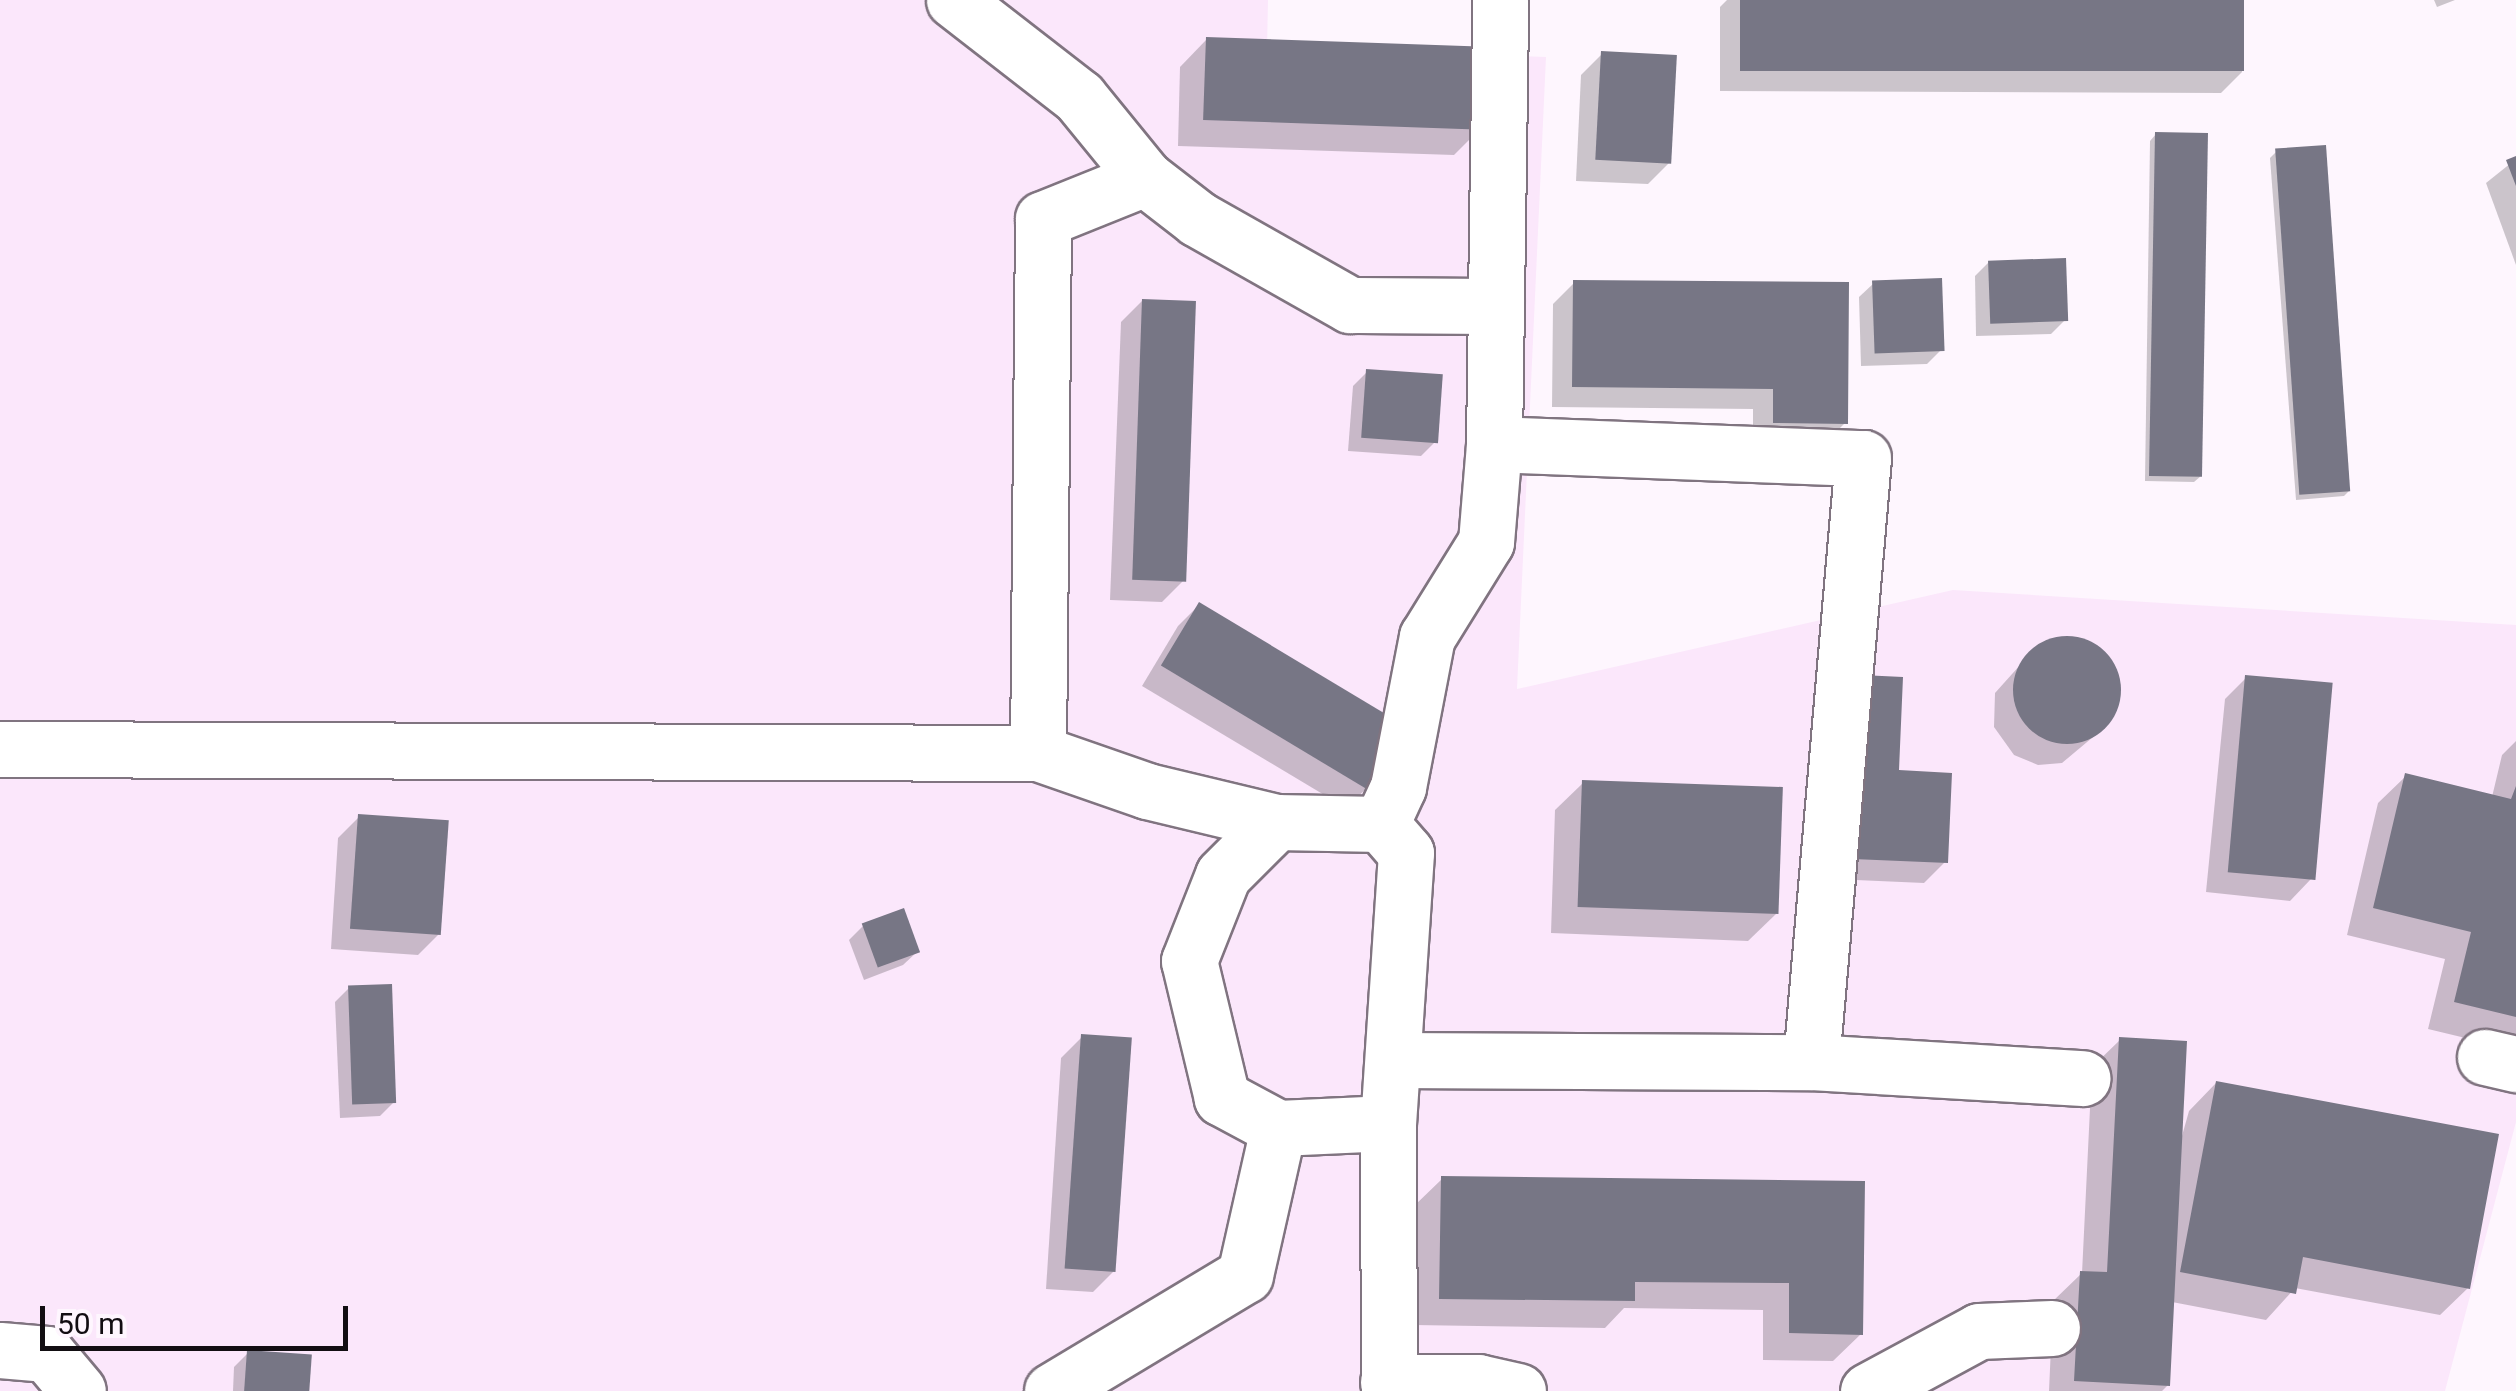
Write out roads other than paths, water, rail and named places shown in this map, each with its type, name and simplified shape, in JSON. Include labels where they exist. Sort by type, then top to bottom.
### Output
[{"type":"lane","points":[[954,0],[1078,97],[1145,178],[1198,219],[1350,304],[1496,306]]},
{"type":"lane","points":[[1381,824],[1398,787],[1427,637],[1486,542],[1494,444],[1500,0]]},
{"type":"lane","points":[[1038,754],[1043,219],[1145,178]]},
{"type":"lane","points":[[1494,444],[1863,458],[1811,1062]]},
{"type":"lane","points":[[0,749],[1038,754],[1148,791],[1276,822],[1381,824],[1406,853],[1388,1124],[1388,1387],[1478,1382],[1518,1391]]},
{"type":"lane","points":[[1276,822],[1222,875],[1190,961],[1222,1098],[1278,1128],[1388,1124]]},
{"type":"lane","points":[[1394,1060],[1811,1062],[2083,1078]]},
{"type":"lane","points":[[1052,1391],[1245,1274],[1278,1128]]},
{"type":"lane","points":[[1868,1391],[1979,1332],[2052,1328]]},
{"type":"lane","points":[[0,1350],[47,1354],[78,1391]]}]
